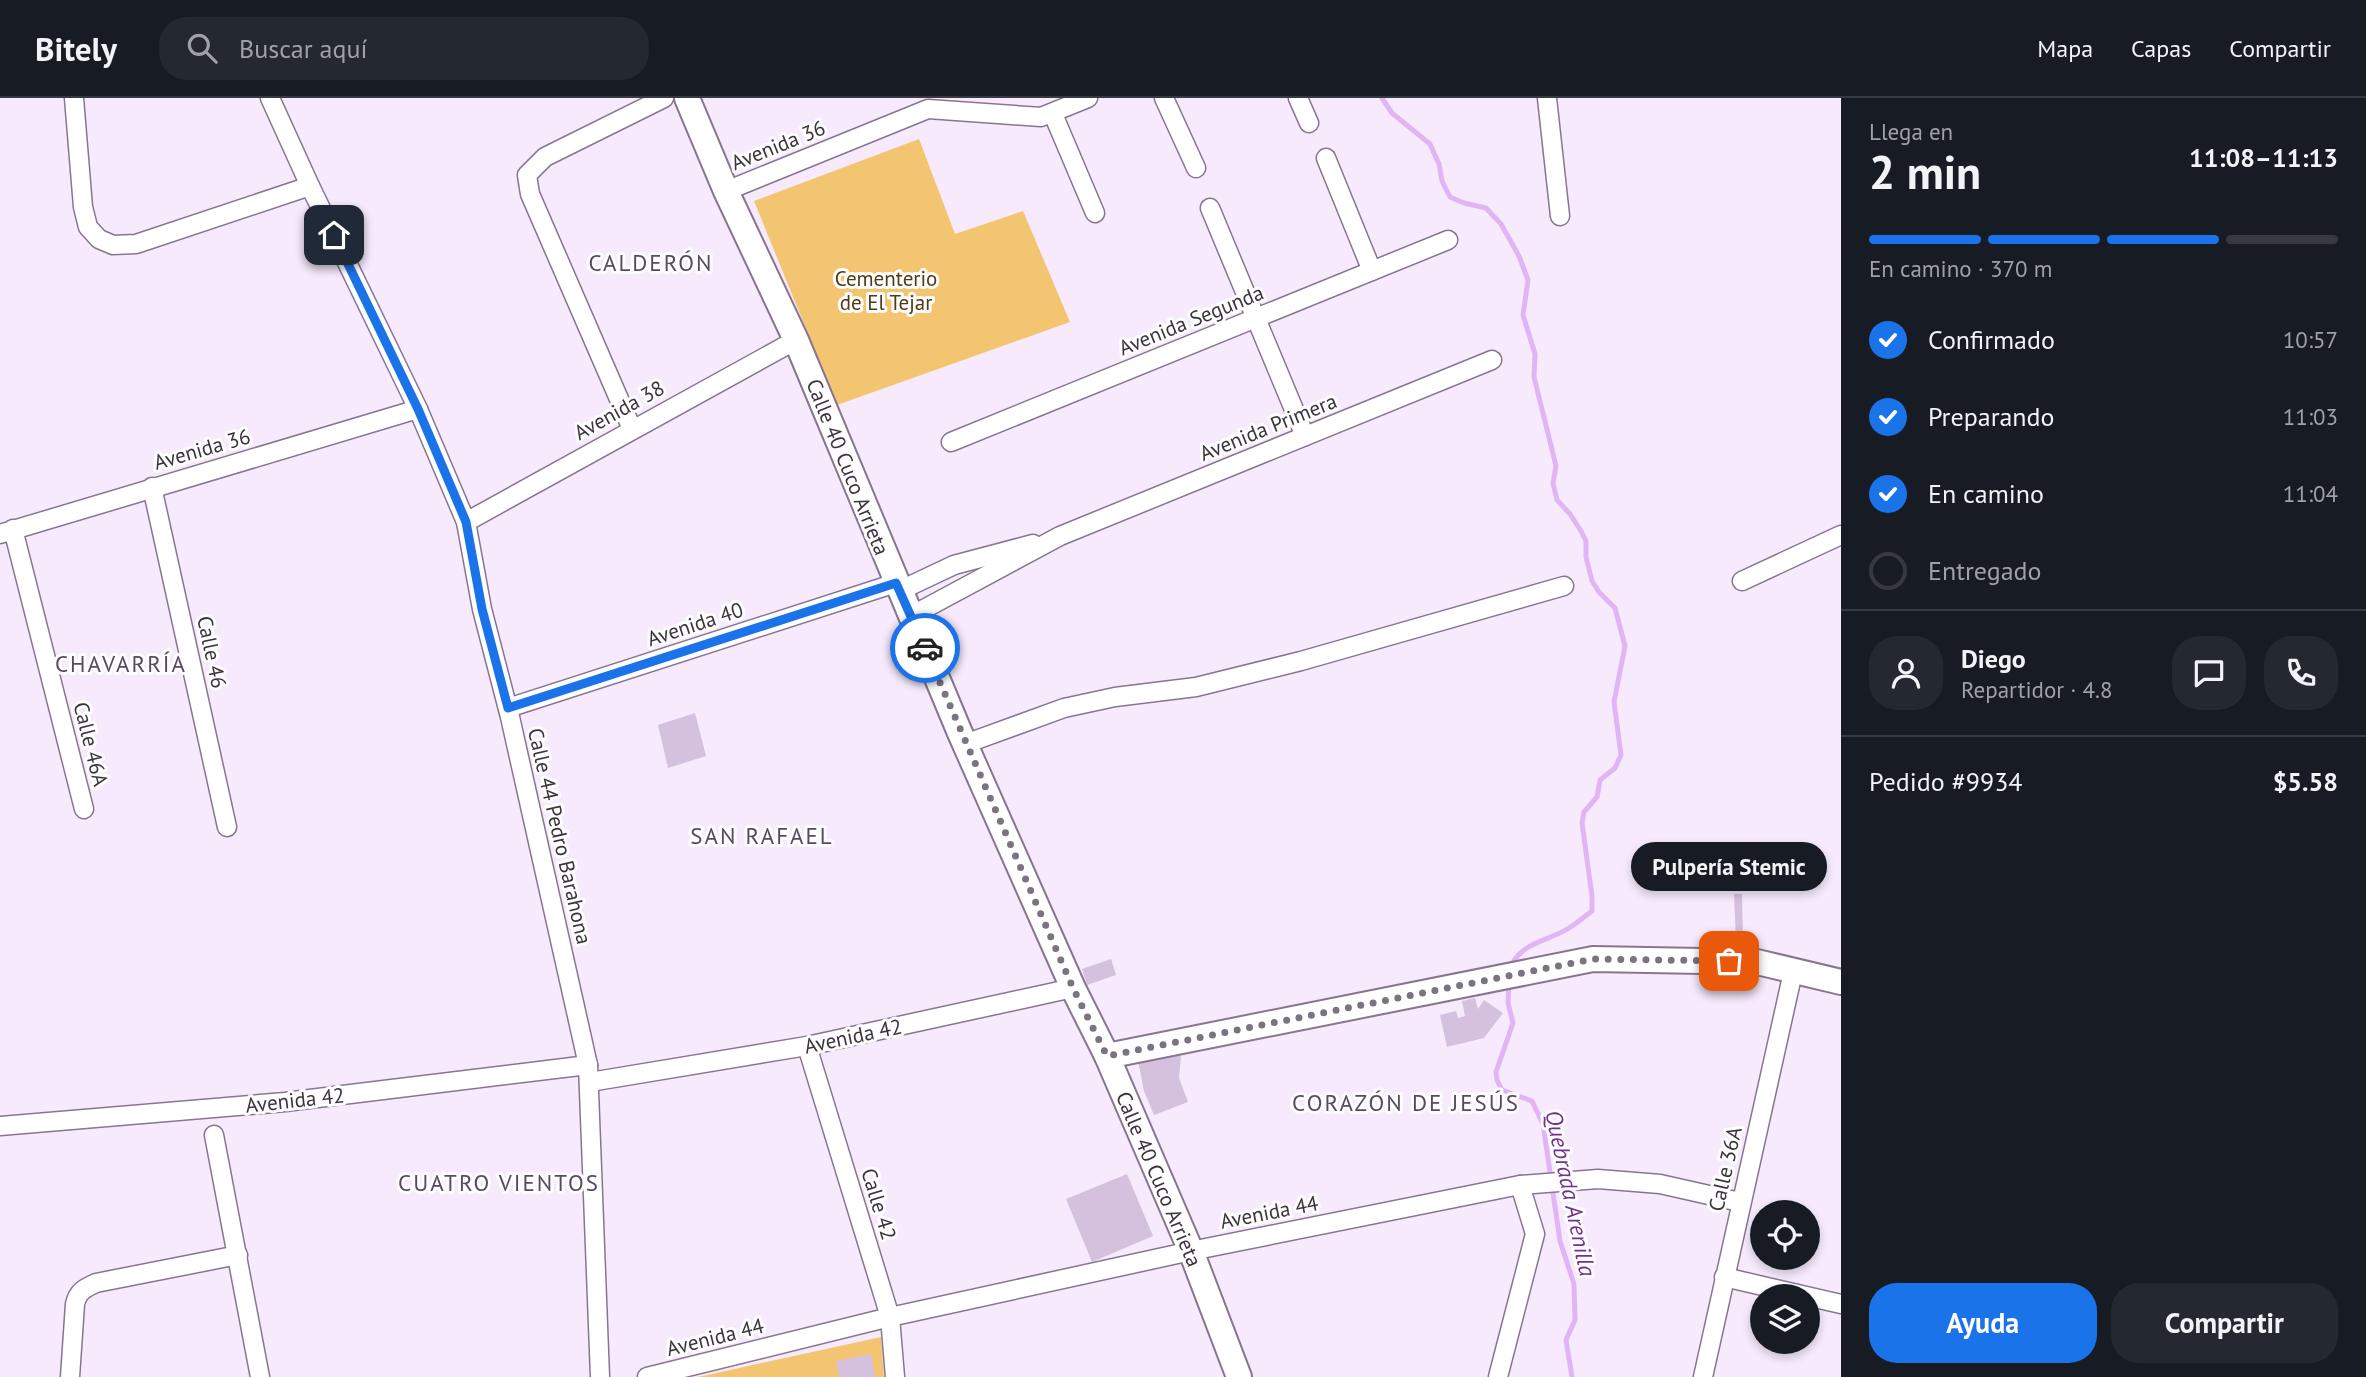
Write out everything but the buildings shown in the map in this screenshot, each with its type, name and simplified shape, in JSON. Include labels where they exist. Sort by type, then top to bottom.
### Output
[{"type":"main road","name":"Calle 40 Cuco Arrieta","points":[[687,98],[726,191],[796,340],[965,744],[1073,988],[1107,1056],[1191,1251],[1239,1377]]},
{"type":"main road","points":[[1107,1056],[1593,959],[1757,961],[1841,982]]},
{"type":"street","points":[[74,98],[83,207],[88,226],[99,239],[113,245],[136,244],[310,186]]},
{"type":"street","name":"Calle 44 Pedro Barahona","points":[[270,98],[418,409],[466,522],[482,609],[508,708],[589,1074],[600,1377]]},
{"type":"street","points":[[632,429],[530,194],[527,175],[545,158],[664,98]]},
{"type":"street","name":"Avenida 36","points":[[726,191],[926,103],[1041,117],[1088,98]]},
{"type":"street","points":[[1164,98],[1196,168]]},
{"type":"street","points":[[1298,98],[1309,122]]},
{"type":"street","points":[[1547,98],[1560,216]]},
{"type":"street","points":[[1053,114],[1095,213]]},
{"type":"street","points":[[1326,158],[1372,271]]},
{"type":"street","points":[[1210,208],[1305,436]]},
{"type":"street","name":"Avenida Segunda","points":[[951,442],[1448,240]]},
{"type":"street","name":"Avenida 38","points":[[466,522],[796,340]]},
{"type":"street","name":"Avenida Primera","points":[[911,616],[1060,536],[1492,360]]},
{"type":"street","name":"Avenida 36","points":[[7,531],[418,409]]},
{"type":"street","name":"Calle 46","points":[[152,487],[227,827]]},
{"type":"street","name":"Calle 46A","points":[[7,531],[84,808]]},
{"type":"street","points":[[1742,581],[1841,535]]},
{"type":"street","name":"Avenida Primera","points":[[898,587],[954,565],[1060,536]]},
{"type":"street","points":[[965,744],[1064,708],[1115,697],[1196,687],[1301,661],[1564,586]]},
{"type":"street","name":"Avenida 40","points":[[508,708],[898,587]]},
{"type":"street","name":"Calle 36A","points":[[1703,1377],[1793,972]]},
{"type":"street","name":"Avenida 42","points":[[0,1126],[589,1074],[807,1046],[1073,988]]},
{"type":"street","name":"Calle 42","points":[[807,1046],[890,1317],[895,1377]]},
{"type":"street","points":[[214,1135],[260,1377]]},
{"type":"street","name":"Avenida 44","points":[[647,1377],[890,1317],[1191,1251],[1520,1185],[1598,1179],[1660,1184],[1740,1202]]},
{"type":"street","points":[[1498,1377],[1535,1234],[1520,1185]]},
{"type":"street","points":[[70,1377],[75,1304],[77,1296],[84,1288],[96,1283],[238,1255]]},
{"type":"street","points":[[1724,1277],[1841,1304]]},
{"type":"green space","name":"Cementerio de El Tejar","points":[[919,139],[955,234],[1023,211],[1070,322],[837,405],[754,201]]},
{"type":"green space","points":[[881,1337],[884,1377],[698,1377]]},
{"type":"waterway","name":"Quebrada Arenilla","points":[[1382,98],[1392,113],[1430,144],[1450,197],[1486,208],[1501,224],[1519,256],[1528,280],[1523,315],[1535,354],[1534,377],[1556,466],[1553,483],[1557,500],[1570,514],[1586,541],[1586,557],[1592,581],[1615,608],[1625,646],[1614,702],[1621,755],[1615,768],[1600,780],[1597,797],[1584,812],[1582,823],[1592,911],[1561,933],[1529,947],[1515,958],[1510,967]]},
{"type":"waterway","name":"Quebrada Arenilla","points":[[1509,983],[1508,1003],[1513,1023],[1496,1072],[1497,1080],[1502,1090],[1532,1101],[1543,1124],[1560,1241],[1574,1284],[1575,1320],[1566,1340],[1572,1377]]},
{"type":"way so far","points":[[925,648],[1073,988],[1107,1056],[1593,959],[1729,961]]},
{"type":"place","name":"Pulpería Stemic","points":[[1729,961]]},
{"type":"district","name":"CALDERÓN","points":[[651,262]]},
{"type":"district","name":"CHAVARRÍA","points":[[121,663]]},
{"type":"district","name":"SAN RAFAEL","points":[[762,835]]},
{"type":"district","name":"CORAZÓN DE JESÚS","points":[[1406,1102]]},
{"type":"district","name":"CUATRO VIENTOS","points":[[499,1182]]},
{"type":"route","points":[[334,235],[418,409],[466,522],[482,609],[508,708],[896,583],[925,648]]}]
